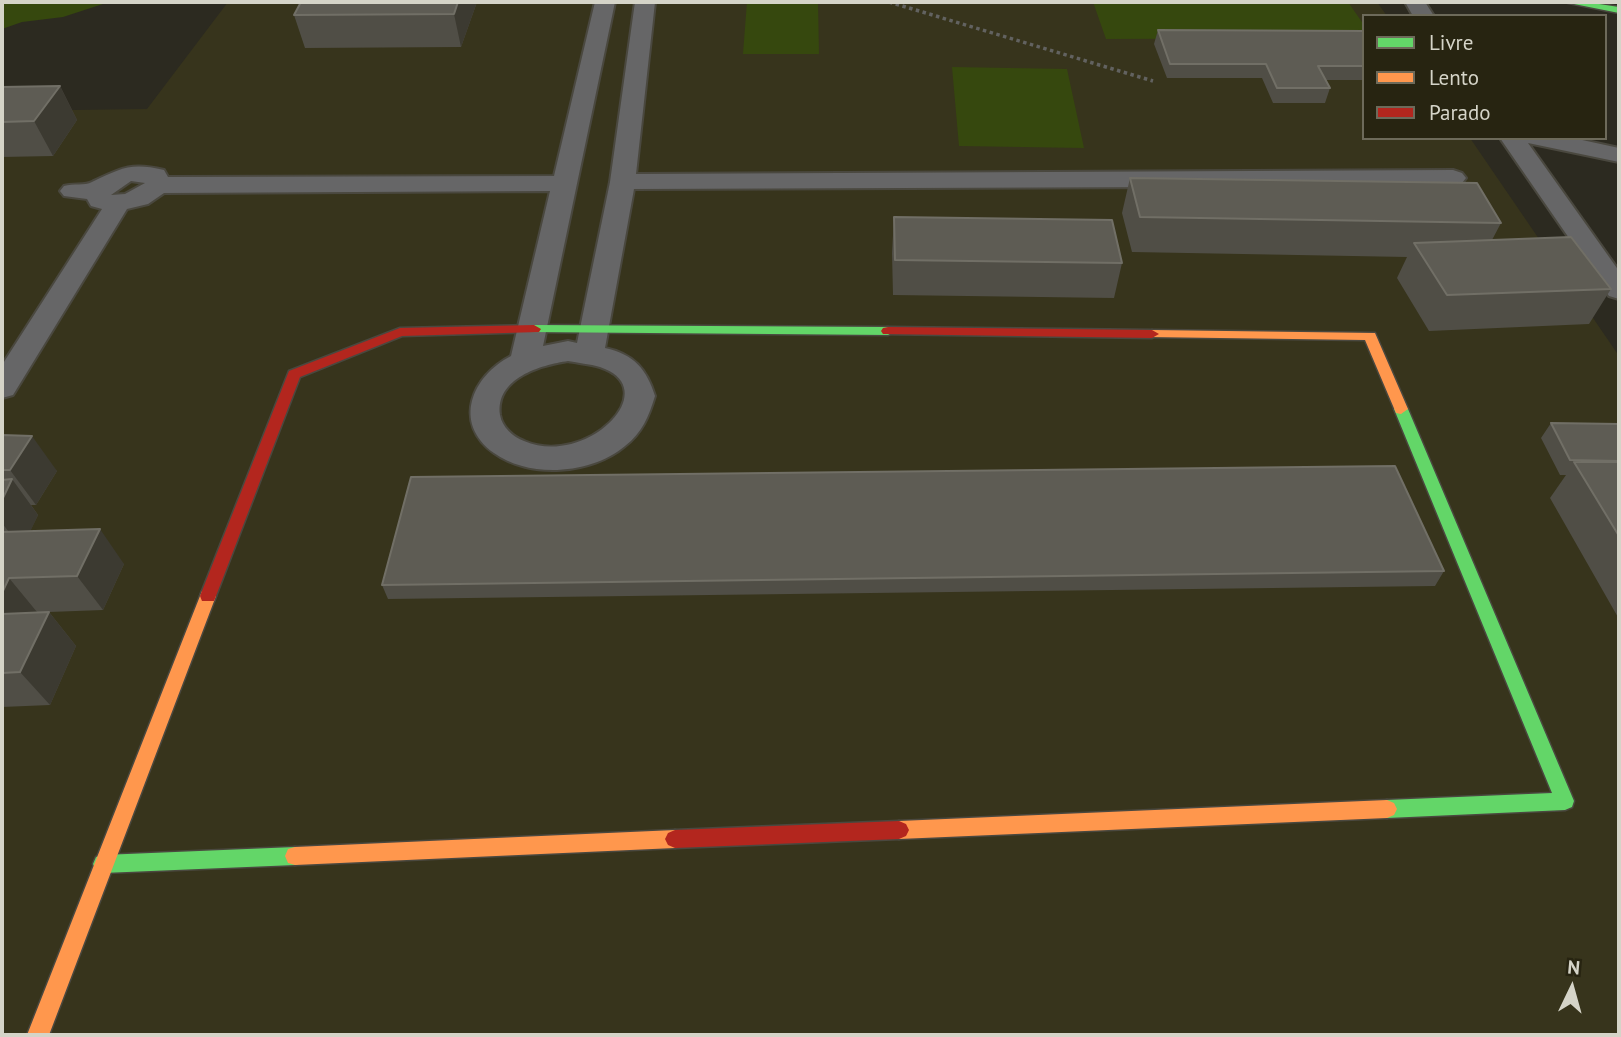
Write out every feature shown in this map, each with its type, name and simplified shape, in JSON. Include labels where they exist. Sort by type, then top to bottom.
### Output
[{"type":"street","points":[[1569,2],[1619,10]]},
{"type":"street","points":[[525,361],[604,9],[645,9],[623,183],[592,340]]},
{"type":"street","points":[[1512,140],[1619,290]]},
{"type":"street","points":[[1546,140],[1619,155]]},
{"type":"street","points":[[2,388],[95,195],[144,199],[149,171],[565,183]]},
{"type":"street","points":[[623,183],[1453,178]]},
{"type":"street","points":[[38,1035],[103,864],[294,374],[400,332],[533,328],[592,340],[1370,336],[1565,801],[103,864]]},
{"type":"street","points":[[592,340],[626,367],[637,380],[641,395],[638,411],[629,427],[614,440],[593,451],[569,457],[545,458],[522,454],[503,445],[490,433],[484,418],[485,402],[493,386],[506,372],[525,361],[568,351],[592,340]]},
{"type":"path","points":[[889,2],[1153,80]]},
{"type":"shaded area","points":[[228,2],[1377,2],[1386,14],[1362,14],[1362,140],[1471,140],[1619,356],[1619,1035],[2,1035],[2,111],[147,109]]},
{"type":"green space","points":[[2,2],[109,2],[63,17],[22,22],[2,29]]},
{"type":"green space","points":[[747,2],[818,2],[819,54],[743,54]]},
{"type":"green space","points":[[1093,2],[1348,2],[1362,22],[1362,38],[1106,39]]},
{"type":"green space","points":[[952,67],[1067,69],[1084,148],[959,146]]},
{"type":"building","points":[[301,2],[458,2],[454,14],[294,15]]},
{"type":"building","points":[[1158,30],[1362,31],[1362,66],[1318,66],[1330,88],[1277,88],[1266,64],[1170,64]]},
{"type":"building","points":[[60,86],[34,121],[2,122],[2,87]]},
{"type":"building","points":[[1130,178],[1477,183],[1501,223],[1140,217]]},
{"type":"building","points":[[894,217],[1112,220],[1122,263],[895,260]]},
{"type":"building","points":[[1571,237],[1611,289],[1447,295],[1414,243]]},
{"type":"building","points":[[1551,423],[1619,424],[1619,461],[1570,460]]},
{"type":"building","points":[[2,435],[32,436],[10,470],[2,470]]},
{"type":"building","points":[[1574,462],[1619,462],[1619,536]]},
{"type":"building","points":[[1395,466],[1444,571],[382,585],[411,477]]},
{"type":"building","points":[[12,479],[2,500],[2,480]]},
{"type":"building","points":[[100,529],[77,576],[9,578],[2,593],[2,532]]},
{"type":"building","points":[[49,612],[20,672],[2,673],[2,614]]},
{"type":"traffic: fast","points":[[1569,2],[1619,10]]},
{"type":"traffic: fast","points":[[534,329],[888,331]]},
{"type":"traffic: fast","points":[[1387,809],[1565,801],[1401,409]]},
{"type":"traffic: fast","points":[[103,864],[295,856]]},
{"type":"traffic: slow","points":[[1152,334],[1370,336],[1401,409]]},
{"type":"traffic: slow","points":[[38,1035],[208,596]]},
{"type":"traffic: slow","points":[[899,830],[1387,809]]},
{"type":"traffic: slow","points":[[295,856],[675,839]]},
{"type":"traffic: jam","points":[[208,596],[294,374],[400,332],[534,329]]},
{"type":"traffic: jam","points":[[888,331],[1152,334]]},
{"type":"traffic: jam","points":[[675,839],[899,830]]}]
